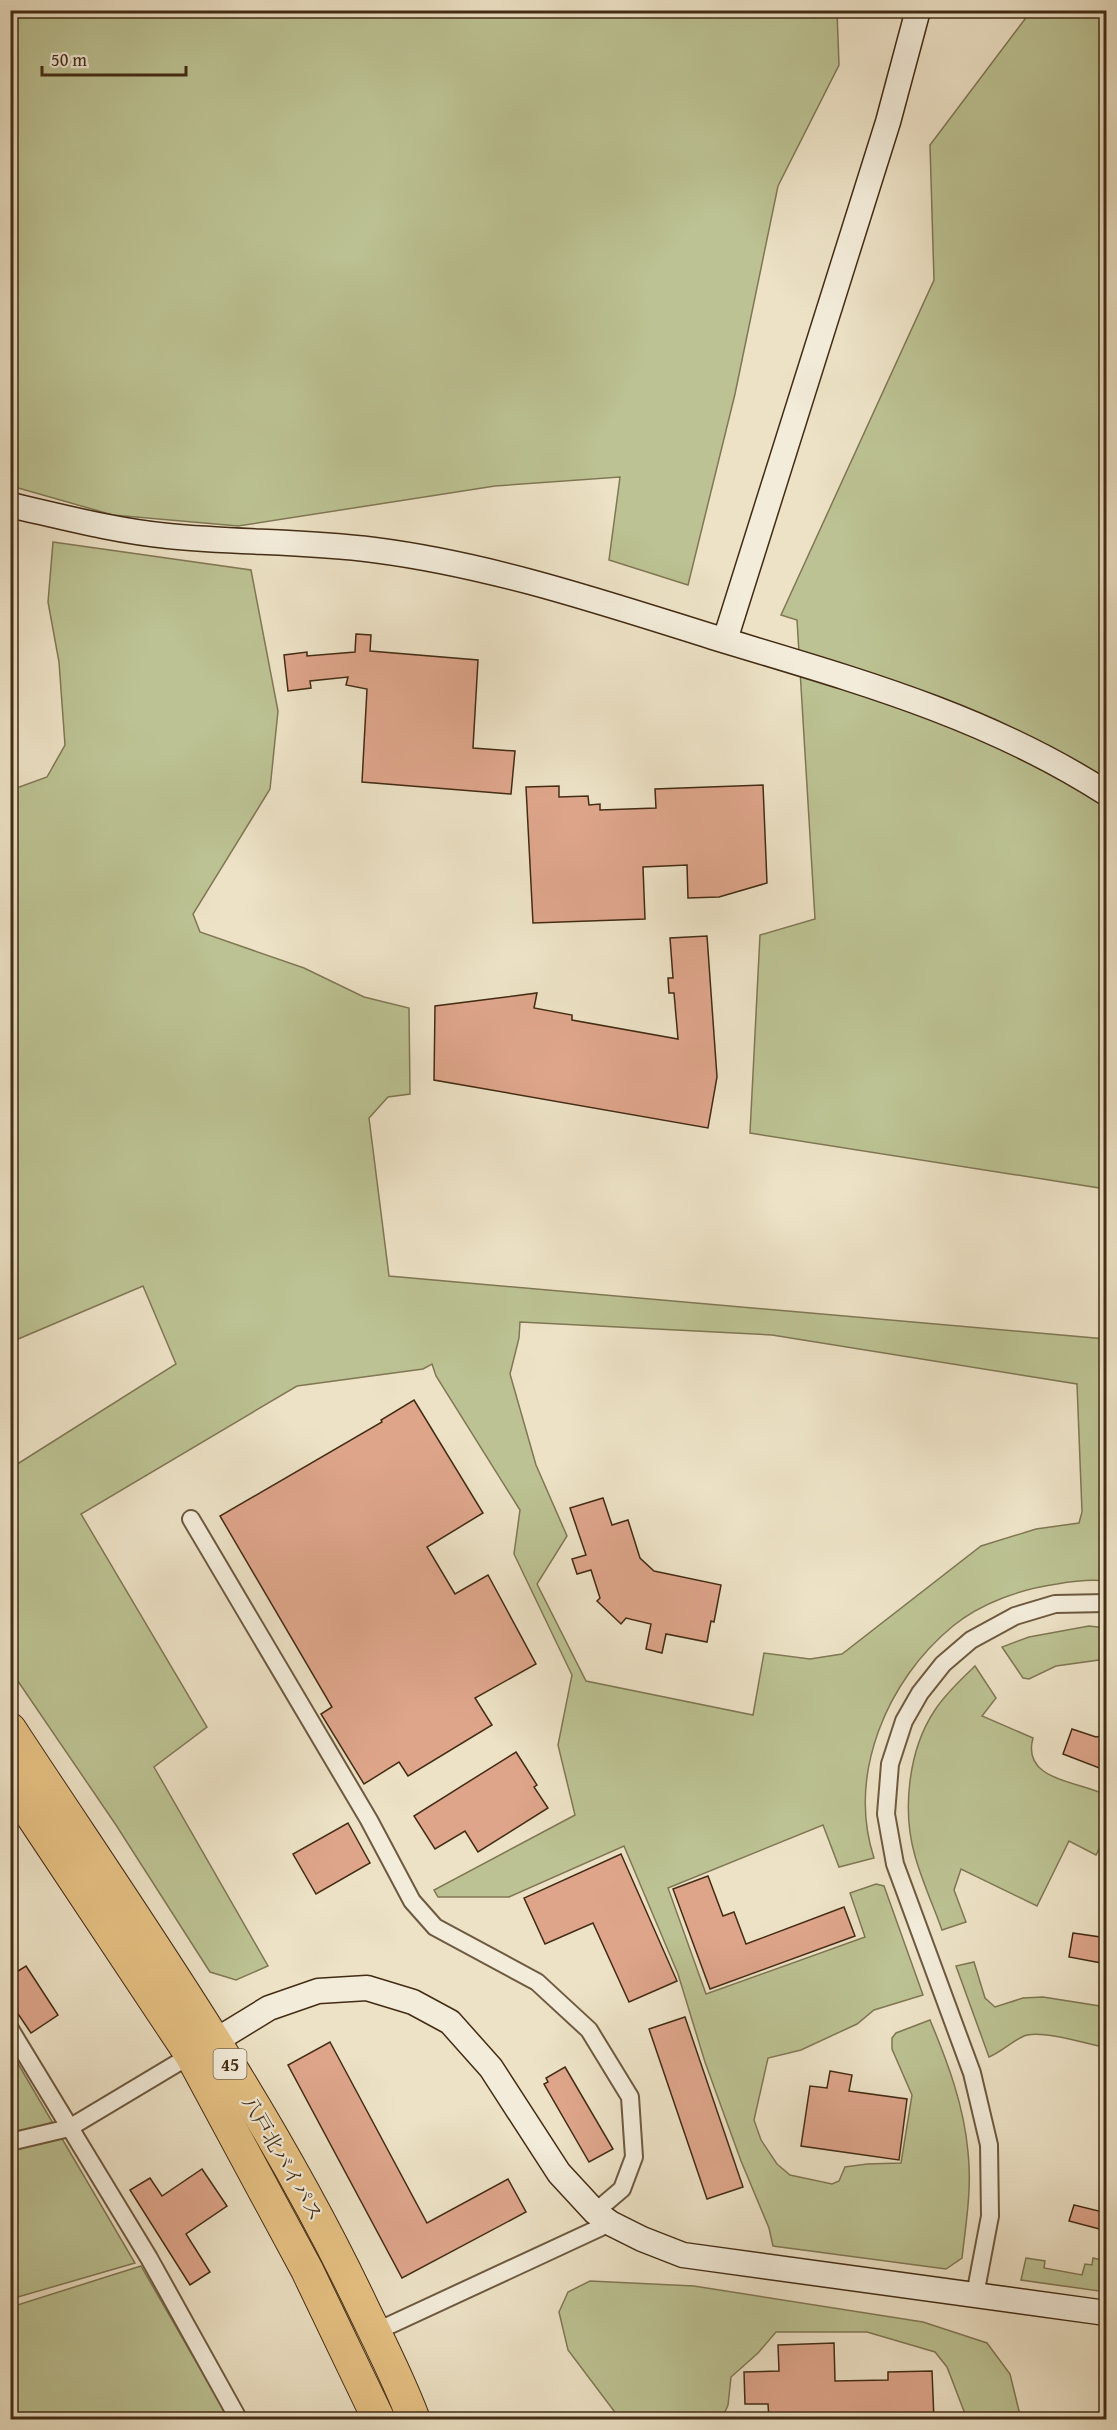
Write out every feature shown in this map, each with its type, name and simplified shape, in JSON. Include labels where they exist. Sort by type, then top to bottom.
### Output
[{"type":"highway","name":"八戸北バイパス","points":[[10,1728],[203,2048],[379,2420]]},
{"type":"highway","name":"八戸北バイパス","points":[[10,1783],[298,2180],[375,2332],[414,2420]]},
{"type":"street","points":[[725,640],[888,122],[918,10]]},
{"type":"street","points":[[10,505],[113,529],[169,536],[300,543],[374,550],[462,565],[530,580],[910,698],[1007,737],[1107,793]]},
{"type":"street","points":[[190,1519],[369,1820],[412,1901],[435,1928],[537,1982],[589,2030],[630,2097],[634,2157],[622,2189],[602,2217],[375,2332]]},
{"type":"street","points":[[975,2295],[990,2216],[989,2145],[972,2073],[894,1864],[886,1814],[890,1764],[904,1721],[920,1693],[943,1664],[971,1640],[1015,1616],[1055,1604],[1107,1603]]},
{"type":"street","points":[[10,2142],[69,2128],[269,2007],[318,1991],[367,1988],[413,2002],[450,2022],[491,2068],[559,2173],[602,2217],[642,2239],[683,2255],[1107,2313]]},
{"type":"street","points":[[10,2029],[149,2258],[239,2420]]},
{"type":"green space","points":[[10,11],[837,11],[839,65],[778,186],[735,394],[688,585],[609,560],[620,477],[495,486],[238,526],[113,515],[11,486]]},
{"type":"green space","points":[[1031,11],[1106,11],[1106,793],[1100,823],[1106,836],[1106,1189],[750,1133],[760,935],[815,919],[797,620],[781,615],[934,280],[930,145]]},
{"type":"green space","points":[[53,542],[251,570],[278,711],[270,789],[193,914],[200,932],[304,968],[364,997],[409,1008],[410,1094],[388,1097],[369,1118],[389,1276],[1106,1339],[1106,1581],[1088,1580],[1043,1586],[1002,1598],[976,1610],[953,1626],[909,1673],[892,1701],[879,1731],[870,1762],[866,1794],[867,1826],[874,1858],[839,1867],[823,1825],[668,1888],[706,1994],[865,1937],[850,1893],[876,1884],[884,1886],[923,1995],[874,2010],[857,2024],[801,2050],[768,2058],[754,2120],[761,2140],[777,2164],[790,2175],[832,2184],[839,2181],[845,2167],[901,2163],[912,2095],[892,2049],[892,2038],[896,2033],[930,2020],[959,2101],[969,2165],[968,2205],[962,2258],[946,2269],[773,2246],[769,2228],[741,2161],[705,2062],[678,1974],[624,1846],[509,1897],[438,1897],[434,1890],[575,1815],[558,1745],[572,1675],[514,1554],[520,1510],[436,1376],[432,1364],[423,1369],[297,1386],[81,1514],[207,1727],[154,1767],[268,1966],[236,1980],[210,1972],[116,1825],[11,1671],[11,1468],[176,1364],[143,1286],[11,1342],[11,790],[47,777],[65,745],[59,662],[48,602]],"holes":[[[520,1322],[772,1335],[1077,1384],[1082,1512],[1079,1523],[1036,1529],[981,1546],[842,1654],[810,1659],[764,1653],[753,1715],[586,1681],[537,1584],[567,1536],[536,1465],[510,1374],[519,1338]]]},
{"type":"green space","points":[[1089,1626],[1106,1628],[1106,1659],[1056,1666],[1029,1679],[1023,1678],[1002,1647],[1029,1637]]},
{"type":"green space","points":[[975,1666],[996,1698],[982,1716],[1033,1738],[1032,1752],[1036,1763],[1044,1771],[1106,1795],[1106,1843],[1103,1842],[1096,1855],[1069,1841],[1037,1906],[961,1869],[954,1890],[966,1922],[942,1930],[921,1875],[911,1838],[908,1801],[910,1781],[919,1743],[935,1710]]},
{"type":"green space","points":[[974,1962],[985,1998],[995,2007],[1023,1998],[1043,1997],[1106,2007],[1106,2048],[1039,2034],[1022,2037],[989,2057],[956,1966]]},
{"type":"green space","points":[[10,2050],[135,2263],[11,2299],[10,2299]]},
{"type":"green space","points":[[1026,2258],[1045,2261],[1044,2268],[1082,2275],[1085,2264],[1092,2265],[1093,2258],[1106,2261],[1106,2292],[1021,2280]]},
{"type":"green space","points":[[141,2266],[229,2419],[11,2419],[11,2307]]},
{"type":"green space","points":[[590,2281],[694,2286],[923,2322],[987,2343],[1010,2374],[1021,2419],[967,2419],[947,2367],[935,2352],[867,2332],[776,2332],[758,2353],[731,2377],[728,2405],[722,2419],[620,2419],[568,2350],[559,2312],[568,2292]]},
{"type":"building","points":[[356,634],[371,635],[370,651],[478,660],[473,748],[515,751],[511,794],[362,782],[367,689],[346,685],[348,677],[310,681],[311,688],[288,691],[284,655],[307,652],[307,656],[355,652]]},
{"type":"building","points":[[763,785],[767,883],[719,897],[688,898],[687,865],[643,867],[645,919],[533,923],[526,787],[559,786],[559,797],[588,796],[589,805],[600,804],[600,810],[656,808],[655,789]]},
{"type":"building","points":[[707,936],[717,1077],[708,1128],[434,1080],[435,1006],[537,993],[534,1008],[572,1015],[572,1020],[678,1039],[674,993],[669,993],[668,978],[673,978],[670,938]]},
{"type":"building","points":[[414,1400],[483,1513],[427,1547],[455,1594],[488,1575],[536,1664],[475,1698],[492,1725],[408,1776],[399,1762],[364,1784],[321,1714],[332,1707],[220,1516],[382,1422],[381,1420]]},
{"type":"building","points":[[603,1498],[612,1525],[628,1520],[640,1558],[654,1571],[721,1585],[714,1622],[711,1621],[707,1642],[666,1634],[662,1653],[646,1649],[651,1624],[626,1618],[621,1624],[597,1601],[600,1598],[591,1570],[577,1574],[572,1559],[586,1555],[570,1508]]},
{"type":"building","points":[[1072,1729],[1096,1737],[1107,1735],[1107,1771],[1063,1754]]},
{"type":"building","points":[[516,1752],[537,1785],[534,1787],[548,1808],[478,1852],[465,1831],[435,1849],[414,1816]]},
{"type":"building","points":[[348,1823],[370,1863],[316,1894],[293,1854]]},
{"type":"building","points":[[621,1854],[677,1981],[629,2002],[593,1923],[545,1944],[524,1898]]},
{"type":"building","points":[[708,1876],[723,1916],[734,1912],[746,1944],[844,1907],[855,1936],[710,1989],[673,1889]]},
{"type":"building","points":[[1073,1933],[1107,1938],[1107,1964],[1069,1957]]},
{"type":"building","points":[[26,1966],[58,2015],[31,2033],[10,2002],[10,1976]]},
{"type":"building","points":[[685,2017],[743,2187],[707,2199],[649,2029]]},
{"type":"building","points":[[330,2042],[427,2223],[508,2179],[526,2212],[402,2278],[288,2065]]},
{"type":"building","points":[[565,2067],[613,2149],[589,2162],[544,2084],[548,2082],[546,2078]]},
{"type":"building","points":[[830,2071],[852,2075],[849,2091],[907,2099],[899,2160],[801,2146],[810,2086],[827,2088]]},
{"type":"building","points":[[202,2169],[227,2206],[186,2234],[210,2272],[190,2285],[130,2190],[150,2178],[162,2196]]},
{"type":"building","points":[[1074,2205],[1107,2213],[1107,2231],[1069,2221]]},
{"type":"building","points":[[834,2343],[835,2381],[888,2380],[888,2372],[932,2371],[934,2420],[769,2420],[768,2404],[745,2404],[744,2372],[779,2371],[778,2345]]}]
